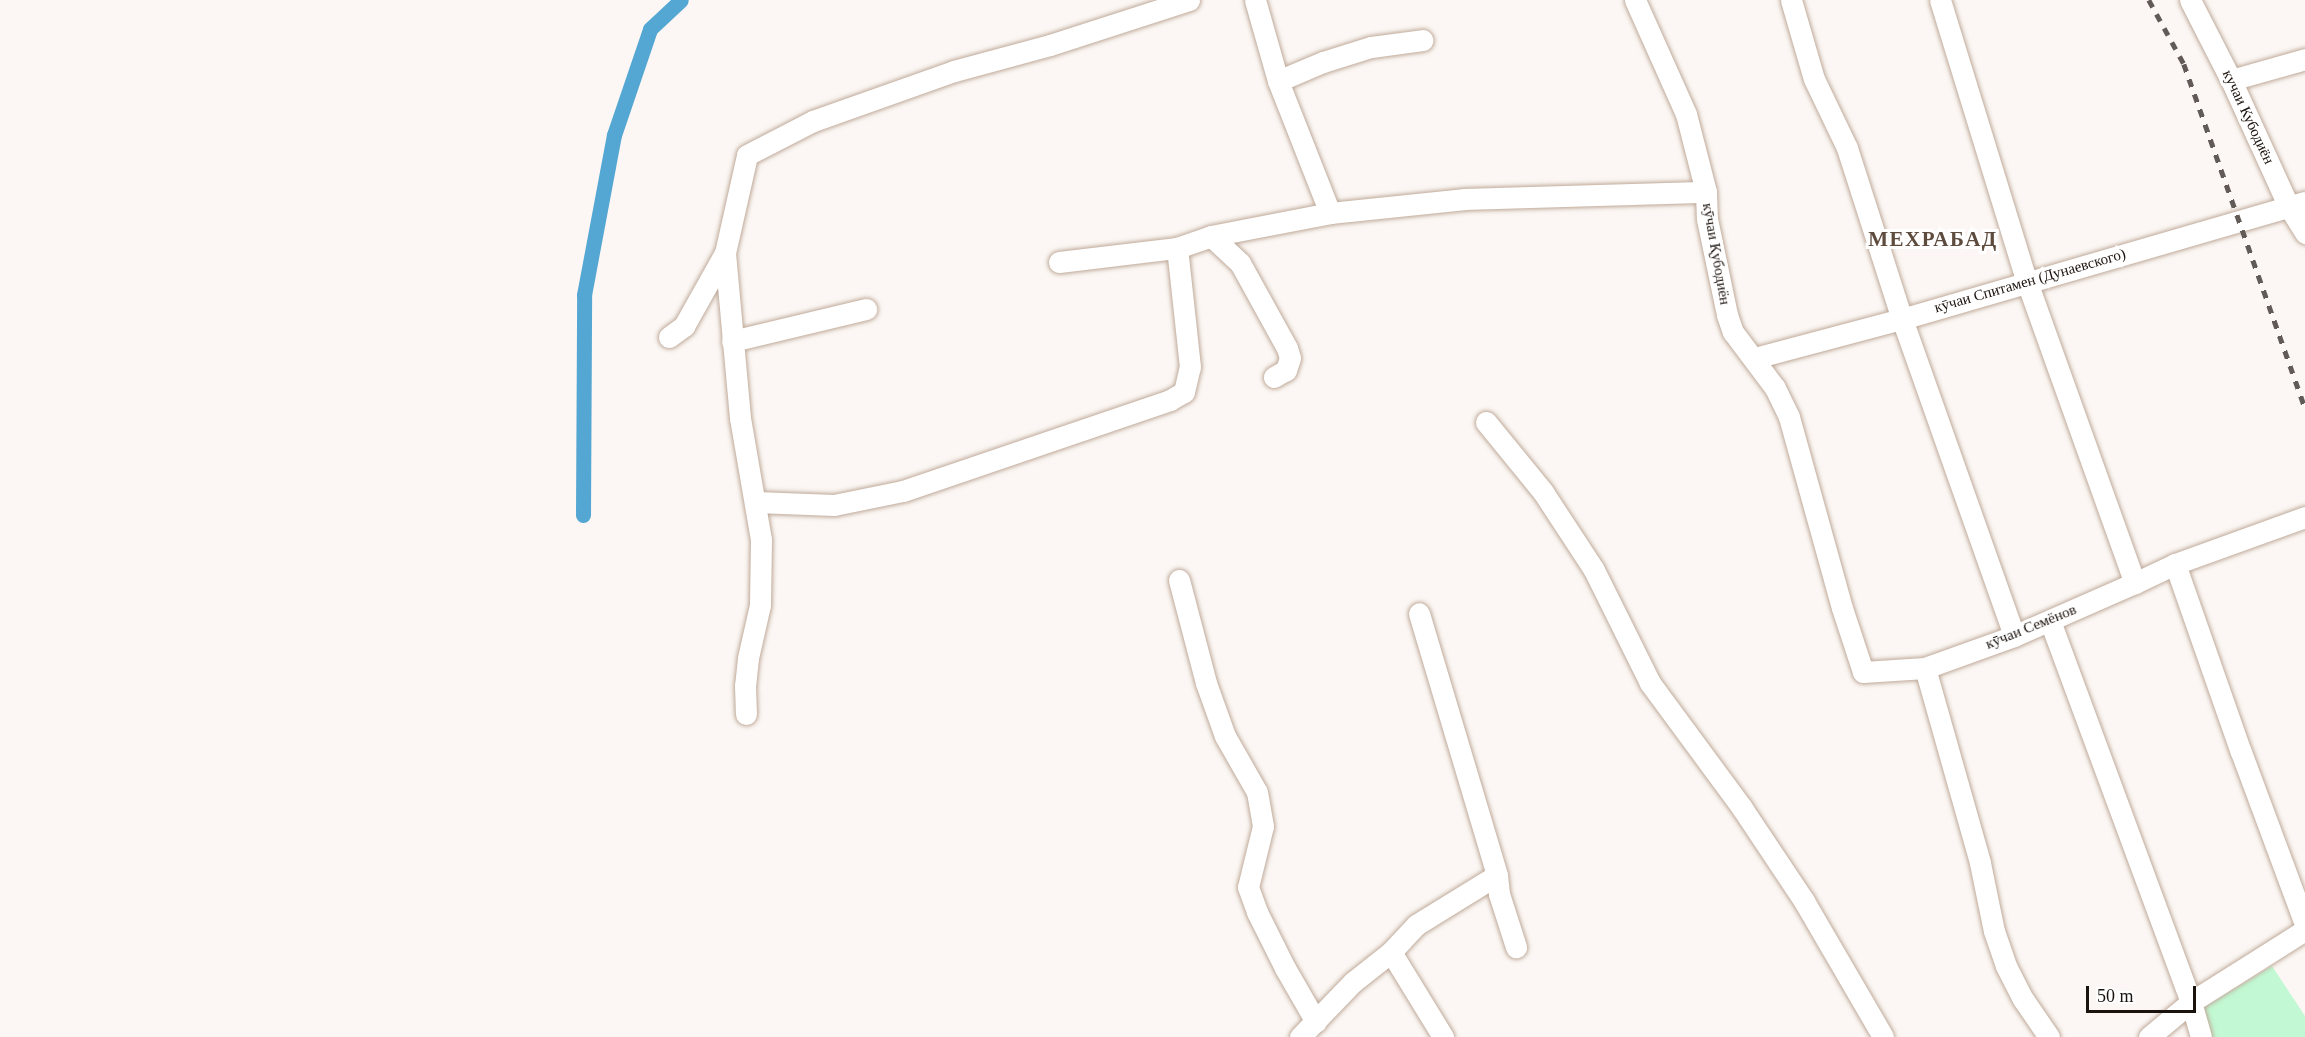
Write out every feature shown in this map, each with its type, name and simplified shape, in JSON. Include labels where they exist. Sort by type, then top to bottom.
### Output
[{"type":"street","points":[[669,337],[684,326],[725,253],[747,155],[776,138],[813,121],[954,71],[1050,45],[1189,0]]},
{"type":"street","points":[[1255,0],[1278,81],[1330,213]]},
{"type":"street","name":"кӯчаи Қубодиён","points":[[1635,0],[1686,114],[1706,192],[1707,219],[1724,304],[1733,332],[1755,358],[1782,401],[1863,672]]},
{"type":"street","points":[[1791,0],[1814,79],[1847,148],[1902,319],[2014,636]]},
{"type":"street","points":[[1940,0],[2027,282],[2134,583]]},
{"type":"street","name":"кучаи Кубодиён","points":[[2190,0],[2297,204],[2305,233]]},
{"type":"street","points":[[1278,81],[1323,62],[1371,47],[1423,40]]},
{"type":"street","points":[[2231,80],[2305,59]]},
{"type":"street","points":[[1059,262],[1177,248],[1211,236],[1330,213],[1466,200],[1706,192]]},
{"type":"street","name":"кӯчаи Спитамен (Дунаевского)","points":[[1755,358],[1902,319],[2297,204]]},
{"type":"street","points":[[1211,236],[1240,263],[1287,348],[1290,358],[1286,370],[1274,377]]},
{"type":"street","points":[[756,502],[834,505],[903,491],[1170,400],[1184,392],[1190,367],[1177,248]]},
{"type":"street","points":[[725,253],[740,418],[761,540],[760,605],[748,658],[745,686],[746,714]]},
{"type":"street","points":[[732,340],[866,309]]},
{"type":"street","points":[[1486,422],[1543,492],[1587,560],[1650,683],[1742,808],[1804,901],[1883,1037]]},
{"type":"street","name":"кӯчаи Семёнов","points":[[1863,672],[1926,668],[2050,621],[2175,564],[2305,517]]},
{"type":"street","points":[[2175,564],[2305,924]]},
{"type":"street","points":[[1179,580],[1206,683],[1225,736],[1257,792],[1263,826],[1248,887],[1257,912],[1285,968],[1316,1022]]},
{"type":"street","points":[[1419,613],[1516,946]]},
{"type":"street","points":[[2050,621],[2191,1002],[2201,1037]]},
{"type":"street","points":[[1926,668],[1980,862],[1994,931],[2006,966],[2023,999],[2049,1037]]},
{"type":"street","points":[[1300,1037],[1353,982],[1391,952],[1416,926],[1497,875]]},
{"type":"street","points":[[2149,1037],[2191,1002],[2305,930]]},
{"type":"street","points":[[1391,952],[1443,1037]]},
{"type":"green space","points":[[2272,966],[2305,1016],[2305,1037],[2203,1037],[2198,1011]]},
{"type":"waterway","points":[[583,515],[584,295],[614,135],[650,29],[681,0]]},
{"type":"railway","points":[[2149,0],[2184,64],[2305,408]]},
{"type":"district","name":"МЕХРАБАД","points":[[1933,239]]}]
